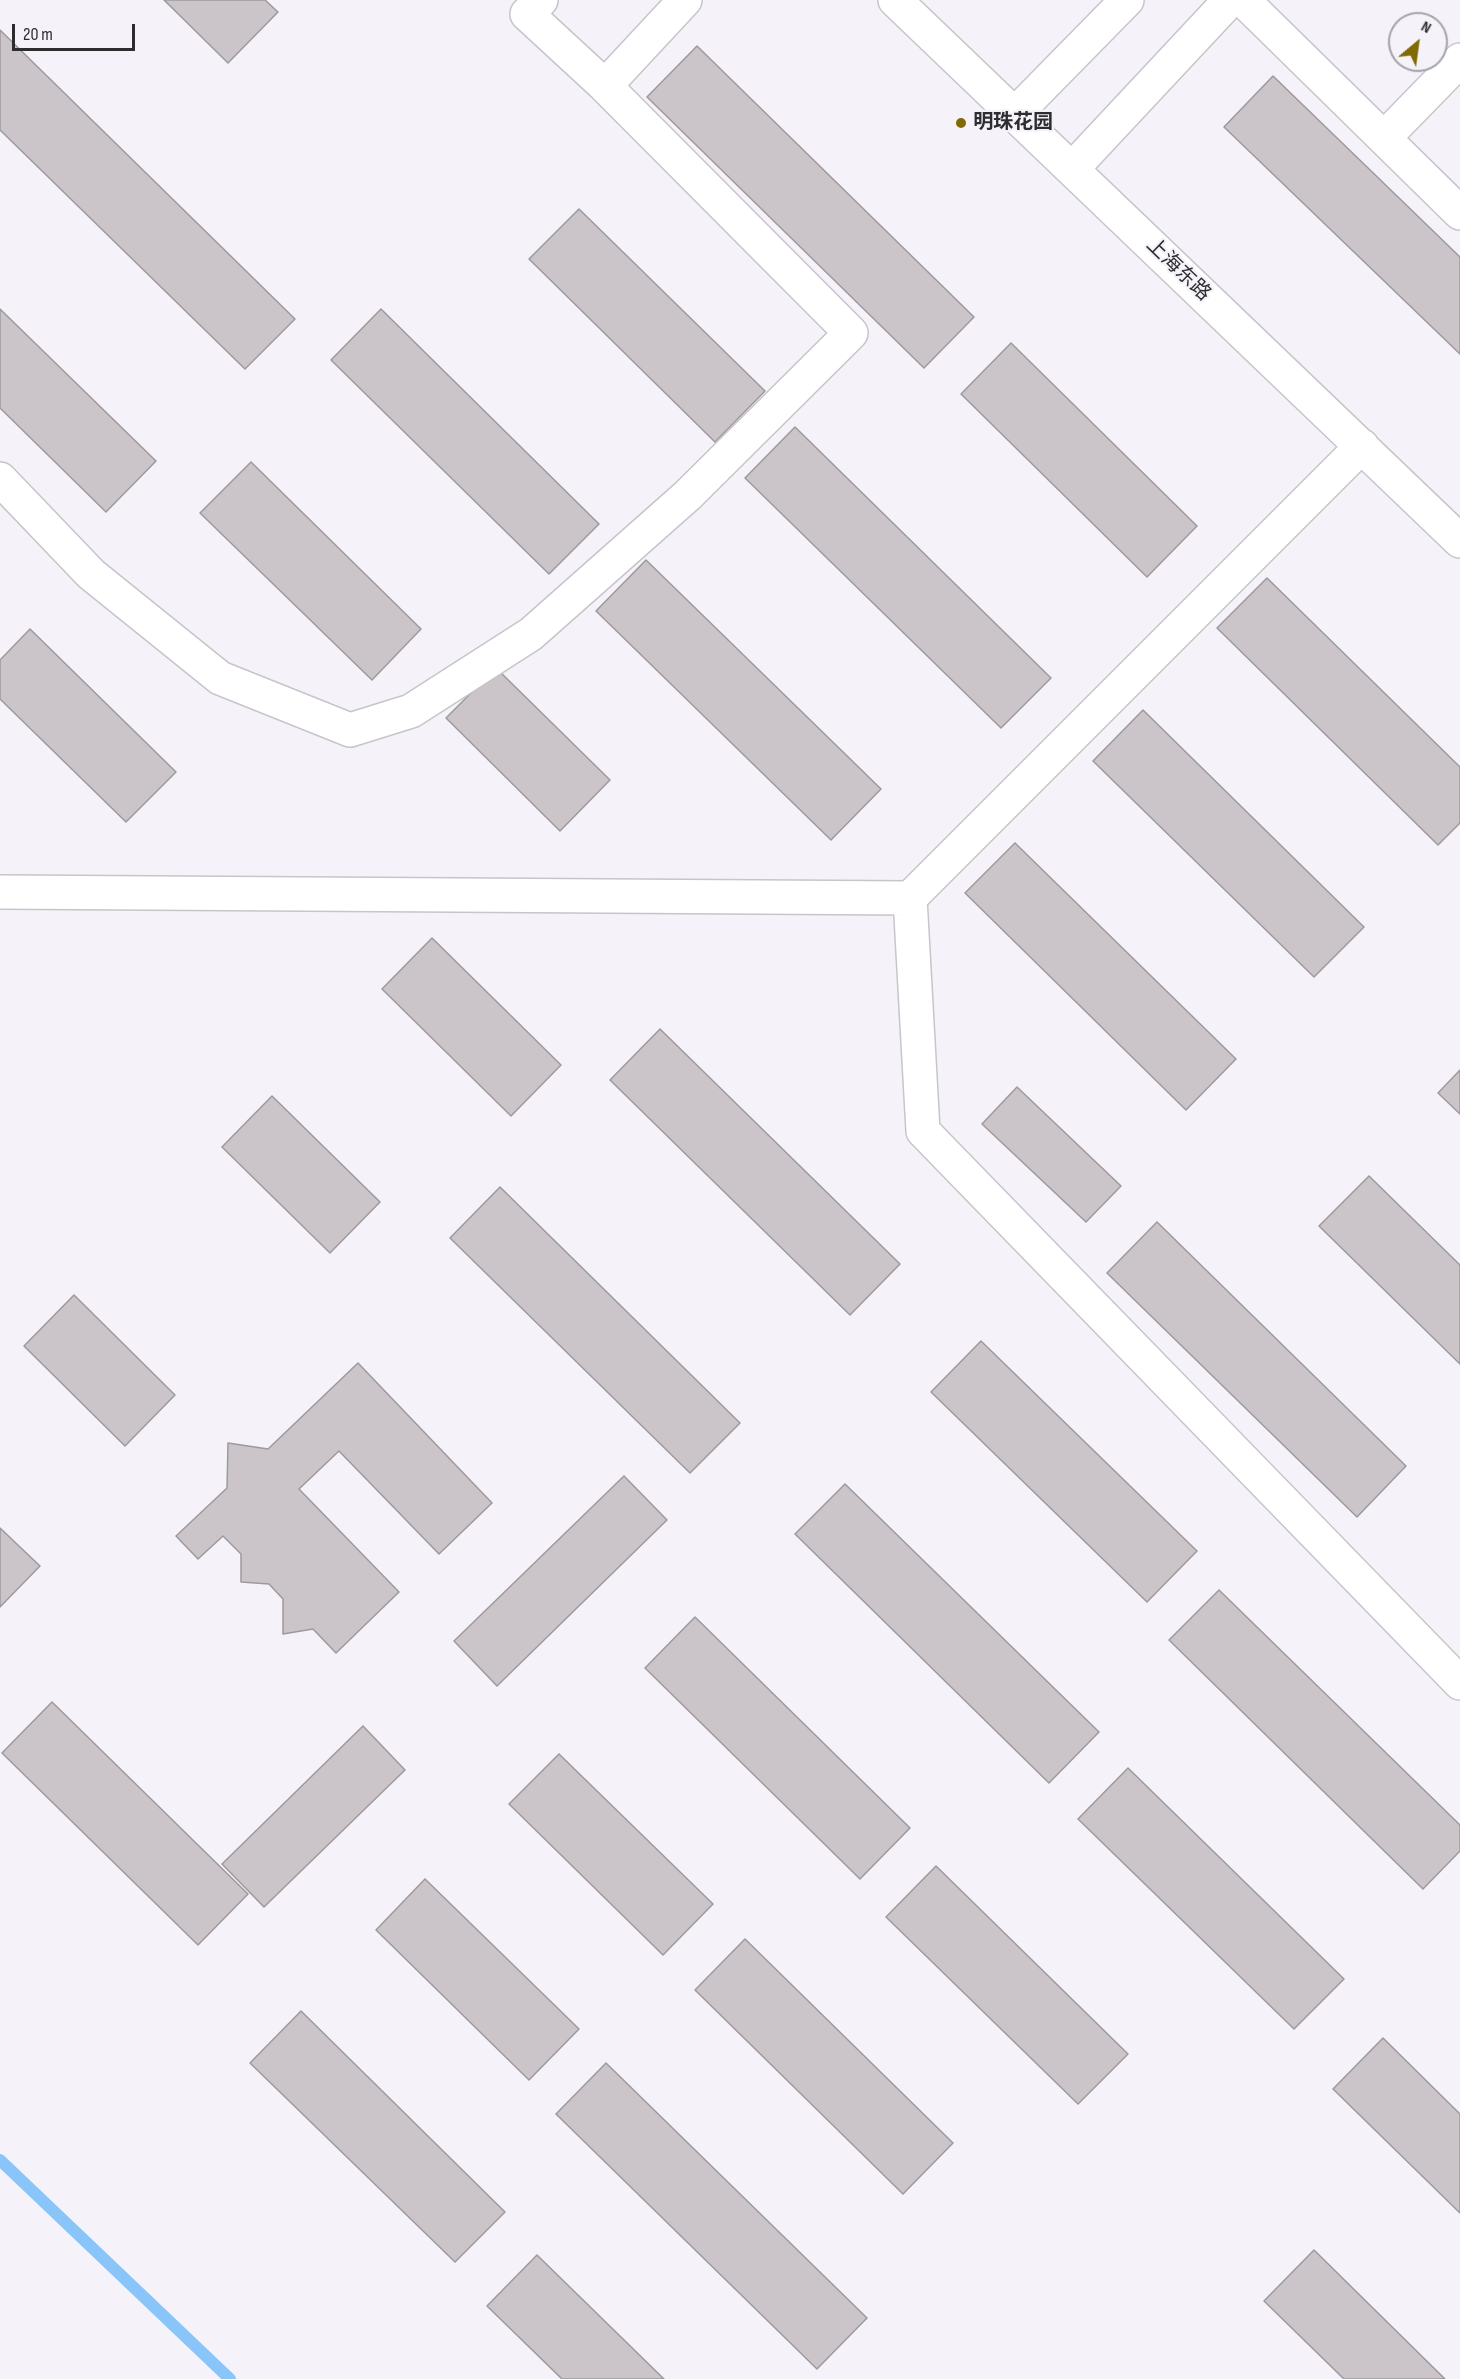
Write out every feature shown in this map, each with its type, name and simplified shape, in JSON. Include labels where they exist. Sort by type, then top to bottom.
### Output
[{"type":"street","points":[[605,86],[685,0]]},
{"type":"street","name":"上海东路","points":[[895,0],[1460,541]]},
{"type":"street","points":[[1015,114],[1127,0]]},
{"type":"street","points":[[1072,169],[1230,0]]},
{"type":"street","points":[[1243,0],[1460,213]]},
{"type":"street","points":[[0,479],[91,574],[220,678],[350,730],[411,711],[521,640],[688,495],[851,333],[527,5]]},
{"type":"street","points":[[1384,138],[1460,60]]},
{"type":"street","points":[[0,892],[910,898],[1362,446]]},
{"type":"street","points":[[910,898],[922,1131],[1460,1683]]},
{"type":"building","points":[[164,0],[265,0],[278,12],[228,63]]},
{"type":"building","points":[[0,30],[295,319],[245,369],[0,130]]},
{"type":"building","points":[[697,46],[974,317],[924,368],[647,97]]},
{"type":"building","points":[[1273,76],[1460,257],[1460,354],[1224,127]]},
{"type":"building","points":[[579,209],[765,391],[715,442],[529,259]]},
{"type":"building","points":[[0,309],[156,461],[106,512],[0,408]]},
{"type":"building","points":[[381,309],[599,524],[549,574],[331,360]]},
{"type":"building","points":[[1011,343],[1197,526],[1147,577],[961,394]]},
{"type":"building","points":[[795,427],[1051,678],[1001,728],[745,478]]},
{"type":"building","points":[[251,462],[421,629],[372,680],[200,513]]},
{"type":"building","points":[[646,560],[881,789],[831,840],[596,611]]},
{"type":"building","points":[[1267,578],[1460,767],[1460,823],[1438,845],[1217,628]]},
{"type":"building","points":[[30,629],[176,772],[126,822],[0,699],[0,660]]},
{"type":"building","points":[[496,668],[610,780],[560,831],[446,718]]},
{"type":"building","points":[[1143,710],[1364,927],[1314,977],[1093,761]]},
{"type":"building","points":[[1015,843],[1236,1059],[1186,1110],[965,893]]},
{"type":"building","points":[[432,938],[561,1065],[511,1116],[382,989]]},
{"type":"building","points":[[660,1029],[900,1264],[850,1315],[610,1080]]},
{"type":"building","points":[[1460,1070],[1460,1114],[1438,1093]]},
{"type":"building","points":[[1017,1087],[1121,1186],[1086,1222],[982,1124]]},
{"type":"building","points":[[272,1096],[380,1202],[330,1253],[222,1147]]},
{"type":"building","points":[[1369,1176],[1460,1265],[1460,1364],[1319,1226]]},
{"type":"building","points":[[500,1187],[740,1423],[690,1473],[450,1238]]},
{"type":"building","points":[[1157,1222],[1406,1466],[1357,1517],[1107,1273]]},
{"type":"building","points":[[74,1295],[175,1395],[125,1446],[24,1346]]},
{"type":"building","points":[[981,1341],[1197,1551],[1147,1602],[931,1392]]},
{"type":"building","points":[[358,1363],[492,1503],[439,1554],[339,1451],[299,1489],[399,1592],[336,1653],[313,1629],[283,1634],[283,1599],[269,1584],[241,1582],[241,1554],[223,1536],[198,1559],[176,1536],[227,1488],[228,1443],[268,1449]]},
{"type":"building","points":[[624,1476],[667,1520],[497,1686],[454,1641]]},
{"type":"building","points":[[845,1484],[1099,1732],[1049,1783],[795,1534]]},
{"type":"building","points":[[0,1528],[40,1566],[0,1607]]},
{"type":"building","points":[[1219,1590],[1460,1825],[1460,1851],[1423,1889],[1169,1640]]},
{"type":"building","points":[[695,1617],[910,1828],[860,1879],[645,1668]]},
{"type":"building","points":[[52,1702],[248,1894],[198,1945],[2,1753]]},
{"type":"building","points":[[363,1726],[405,1770],[264,1907],[222,1864]]},
{"type":"building","points":[[559,1754],[713,1904],[663,1955],[509,1804]]},
{"type":"building","points":[[1128,1768],[1344,1979],[1294,2029],[1078,1819]]},
{"type":"building","points":[[936,1866],[1128,2054],[1078,2104],[886,1917]]},
{"type":"building","points":[[425,1879],[579,2029],[529,2080],[376,1930]]},
{"type":"building","points":[[745,1939],[953,2143],[903,2194],[695,1990]]},
{"type":"building","points":[[301,2011],[505,2212],[455,2262],[250,2063]]},
{"type":"building","points":[[1383,2038],[1460,2114],[1460,2213],[1333,2089]]},
{"type":"building","points":[[606,2063],[867,2318],[817,2369],[556,2114]]},
{"type":"building","points":[[1314,2250],[1445,2379],[1344,2379],[1264,2301]]},
{"type":"building","points":[[537,2255],[664,2379],[562,2379],[487,2306]]},
{"type":"waterway","points":[[0,2160],[230,2379]]},
{"type":"place","name":"明珠花园","points":[[961,123]]}]
